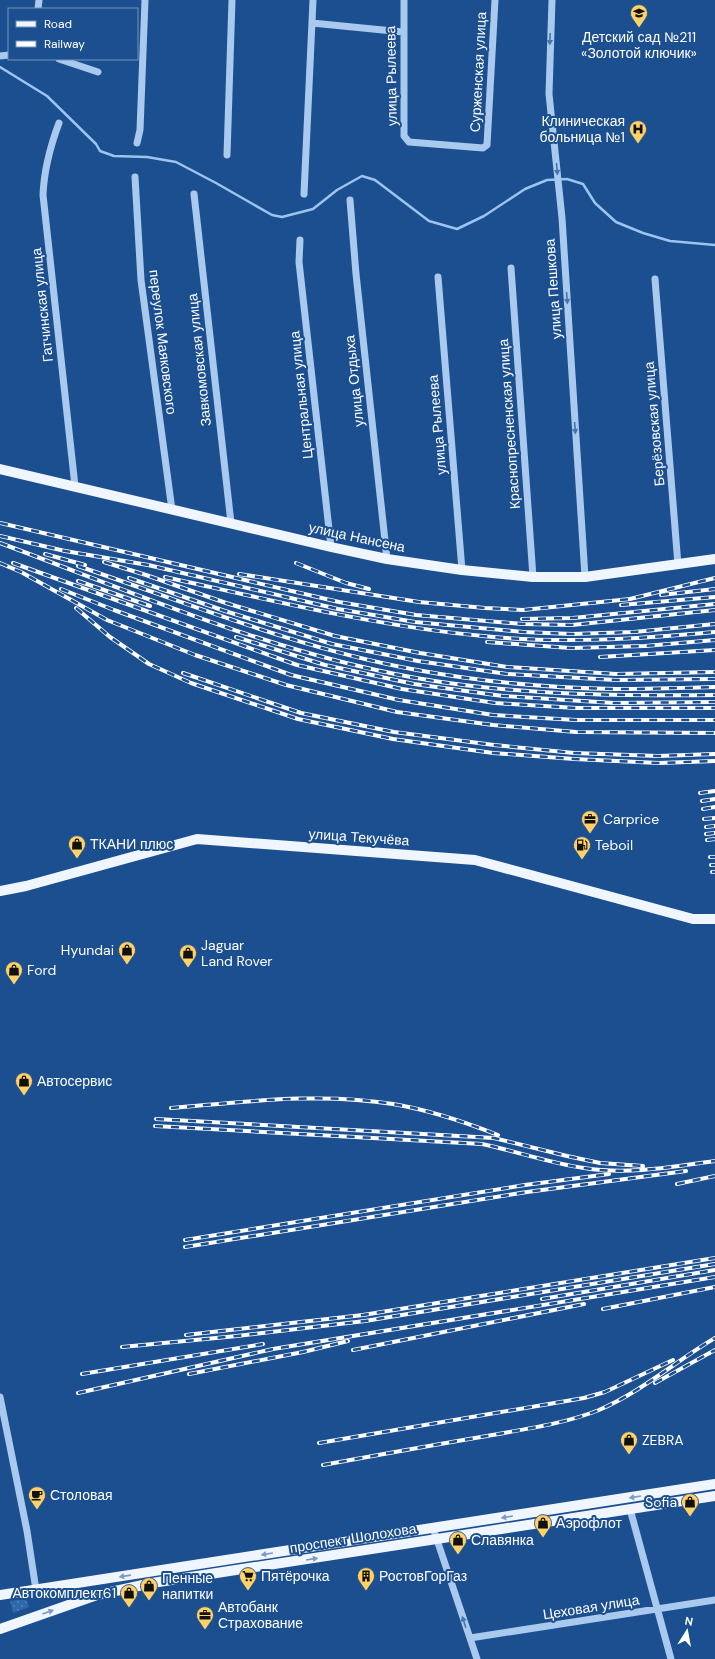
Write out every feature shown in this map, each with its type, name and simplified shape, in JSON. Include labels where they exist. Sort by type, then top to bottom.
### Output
[{"type":"main road","name":"улица Нансена","points":[[0,469],[330,547],[387,559],[462,570],[533,577],[585,577],[678,566],[715,559]]},
{"type":"main road","name":"улица Текучёва","points":[[0,891],[26,886],[197,839],[475,860],[693,919],[715,919]]},
{"type":"main road","name":"проспект Шолохова","points":[[0,1595],[715,1484]]},
{"type":"main road","name":"проспект Шолохова","points":[[0,1629],[68,1604],[97,1595],[131,1588],[715,1496]]},
{"type":"street","points":[[137,143],[140,130],[145,0]]},
{"type":"street","points":[[227,155],[232,0]]},
{"type":"street","points":[[304,194],[313,0]]},
{"type":"street","name":"улица Рылеева","points":[[404,0],[404,136],[409,142],[483,148],[488,145]]},
{"type":"street","name":"Сурженская улица","points":[[488,145],[495,0]]},
{"type":"street","name":"улица Пешкова","points":[[552,0],[549,94],[562,218],[585,577]]},
{"type":"street","points":[[312,23],[403,32]]},
{"type":"street","points":[[62,60],[98,72]]},
{"type":"street","name":"Гатчинская улица","points":[[59,123],[49,151],[43,179],[43,195],[75,486]]},
{"type":"street","name":"переулок Маяковского","points":[[135,177],[141,280],[172,510]]},
{"type":"street","name":"Завкомовская улица","points":[[194,194],[231,523]]},
{"type":"street","name":"улица Отдыха","points":[[350,200],[356,274],[387,559]]},
{"type":"street","name":"Центральная улица","points":[[300,240],[299,262],[330,547]]},
{"type":"street","name":"Краснопресненская улица","points":[[511,268],[533,577]]},
{"type":"street","name":"улица Рылеева","points":[[438,278],[462,570]]},
{"type":"street","name":"Берёзовская улица","points":[[655,280],[678,566]]},
{"type":"street","points":[[0,1397],[27,1531],[36,1590]]},
{"type":"street","points":[[630,1509],[671,1659]]},
{"type":"street","points":[[433,1528],[477,1659]]},
{"type":"street","name":"Цеховая улица","points":[[470,1638],[715,1600]]},
{"type":"shaded area","points":[[24,1599],[27,1601],[29,1607],[13,1613],[10,1601]]},
{"type":"waterway","points":[[0,67],[47,96],[96,144],[100,151],[114,156],[147,157],[176,162],[272,215],[282,217],[313,209],[337,190],[362,176],[375,180],[429,221],[457,229],[484,216],[525,189],[547,180],[567,179],[583,184],[595,203],[616,222],[643,233],[670,241],[715,245]]},
{"type":"railway","points":[[0,523],[339,602],[416,615],[523,624],[572,625],[715,610]]},
{"type":"railway","points":[[0,536],[65,551],[148,565],[338,609],[415,622],[523,632],[572,634],[634,632],[715,624]]},
{"type":"railway","points":[[0,543],[205,620],[310,653],[363,667],[416,678],[490,688],[603,695],[715,695]]},
{"type":"railway","points":[[45,554],[85,565]]},
{"type":"railway","points":[[104,562],[226,603],[335,636],[420,653],[507,667],[616,674],[715,672]]},
{"type":"railway","points":[[0,563],[21,572],[107,620],[195,655],[286,685],[397,712],[493,725],[576,732],[715,733]]},
{"type":"railway","points":[[13,563],[297,665],[402,689],[495,703],[576,708],[715,708]]},
{"type":"railway","points":[[296,563],[346,583],[369,589]]},
{"type":"railway","points":[[78,566],[288,638],[373,661],[417,670],[516,684],[566,687],[616,689],[715,687]]},
{"type":"railway","points":[[239,574],[419,602],[523,610],[630,599],[715,578]]},
{"type":"railway","points":[[165,577],[363,619],[443,632],[541,640],[599,640],[715,632]]},
{"type":"railway","points":[[129,578],[225,611],[332,644],[418,661],[507,674],[616,680],[715,679]]},
{"type":"railway","points":[[78,581],[150,606]]},
{"type":"railway","points":[[61,589],[291,675],[399,700],[493,715],[576,720],[715,720]]},
{"type":"railway","points":[[661,595],[715,589]]},
{"type":"railway","points":[[621,605],[715,597]]},
{"type":"railway","points":[[522,619],[573,618],[715,604]]},
{"type":"railway","points":[[76,608],[110,637],[149,664],[191,683],[298,719],[393,739],[493,753],[659,763],[715,761]]},
{"type":"railway","points":[[236,637],[325,665],[414,684],[503,696],[614,703],[715,702]]},
{"type":"railway","points":[[487,642],[571,648],[645,646],[715,640]]},
{"type":"railway","points":[[600,657],[715,650]]},
{"type":"railway","points":[[183,673],[301,713],[394,732],[494,745],[574,753],[658,756],[715,754]]},
{"type":"railway","points":[[700,793],[715,791]]},
{"type":"railway","points":[[702,801],[715,799]]},
{"type":"railway","points":[[703,809],[715,807]]},
{"type":"railway","points":[[704,819],[715,818]]},
{"type":"railway","points":[[706,827],[715,826]]},
{"type":"railway","points":[[706,834],[715,833]]},
{"type":"railway","points":[[707,840],[715,839]]},
{"type":"railway","points":[[710,857],[715,857]]},
{"type":"railway","points":[[171,1108],[282,1099],[310,1098],[366,1100],[393,1104],[433,1113],[498,1135]]},
{"type":"railway","points":[[156,1119],[494,1138],[600,1163],[643,1166]]},
{"type":"railway","points":[[155,1126],[482,1144],[558,1163],[600,1170],[617,1171],[650,1169],[715,1161]]},
{"type":"railway","points":[[185,1247],[527,1192],[686,1171]]},
{"type":"railway","points":[[185,1240],[525,1185],[609,1174]]},
{"type":"railway","points":[[677,1184],[715,1176]]},
{"type":"railway","points":[[186,1335],[363,1315],[715,1258]]},
{"type":"railway","points":[[122,1347],[237,1336],[365,1321],[715,1264]]},
{"type":"railway","points":[[542,1299],[715,1270]]},
{"type":"railway","points":[[78,1393],[273,1349],[715,1277]]},
{"type":"railway","points":[[603,1309],[715,1287]]},
{"type":"railway","points":[[353,1350],[584,1304]]},
{"type":"railway","points":[[323,1465],[558,1423],[586,1415],[614,1403],[715,1338]]},
{"type":"railway","points":[[189,1374],[303,1352],[348,1341]]},
{"type":"railway","points":[[82,1374],[263,1344]]},
{"type":"railway","points":[[655,1383],[715,1350]]},
{"type":"railway","points":[[319,1443],[584,1398],[605,1392],[673,1360]]},
{"type":"place","name":"Детский сад №211 «Золотой ключик»","points":[[639,28]]},
{"type":"place","name":"Клиническая больница №1","points":[[638,144]]},
{"type":"place","name":"Carprice","points":[[590,834]]},
{"type":"place","name":"ТКАНИ плюс","points":[[77,859]]},
{"type":"place","name":"Teboil","points":[[582,860]]},
{"type":"place","name":"Hyundai","points":[[127,965]]},
{"type":"place","name":"Jaguar Land Rover","points":[[188,968]]},
{"type":"place","name":"Ford","points":[[14,985]]},
{"type":"place","name":"Автосервис","points":[[24,1096]]},
{"type":"place","name":"ZEBRA","points":[[629,1455]]},
{"type":"place","name":"Столовая","points":[[37,1510]]},
{"type":"place","name":"Sofia","points":[[690,1517]]},
{"type":"place","name":"Аэрофлот","points":[[543,1538]]},
{"type":"place","name":"Славянка","points":[[458,1555]]},
{"type":"place","name":"Пятёрочка","points":[[248,1591]]},
{"type":"place","name":"РостовГорГаз","points":[[366,1591]]},
{"type":"place","name":"Пенные напитки","points":[[149,1601]]},
{"type":"place","name":"Автокомплект61","points":[[129,1608]]},
{"type":"place","name":"Автобанк Страхование","points":[[205,1630]]}]
